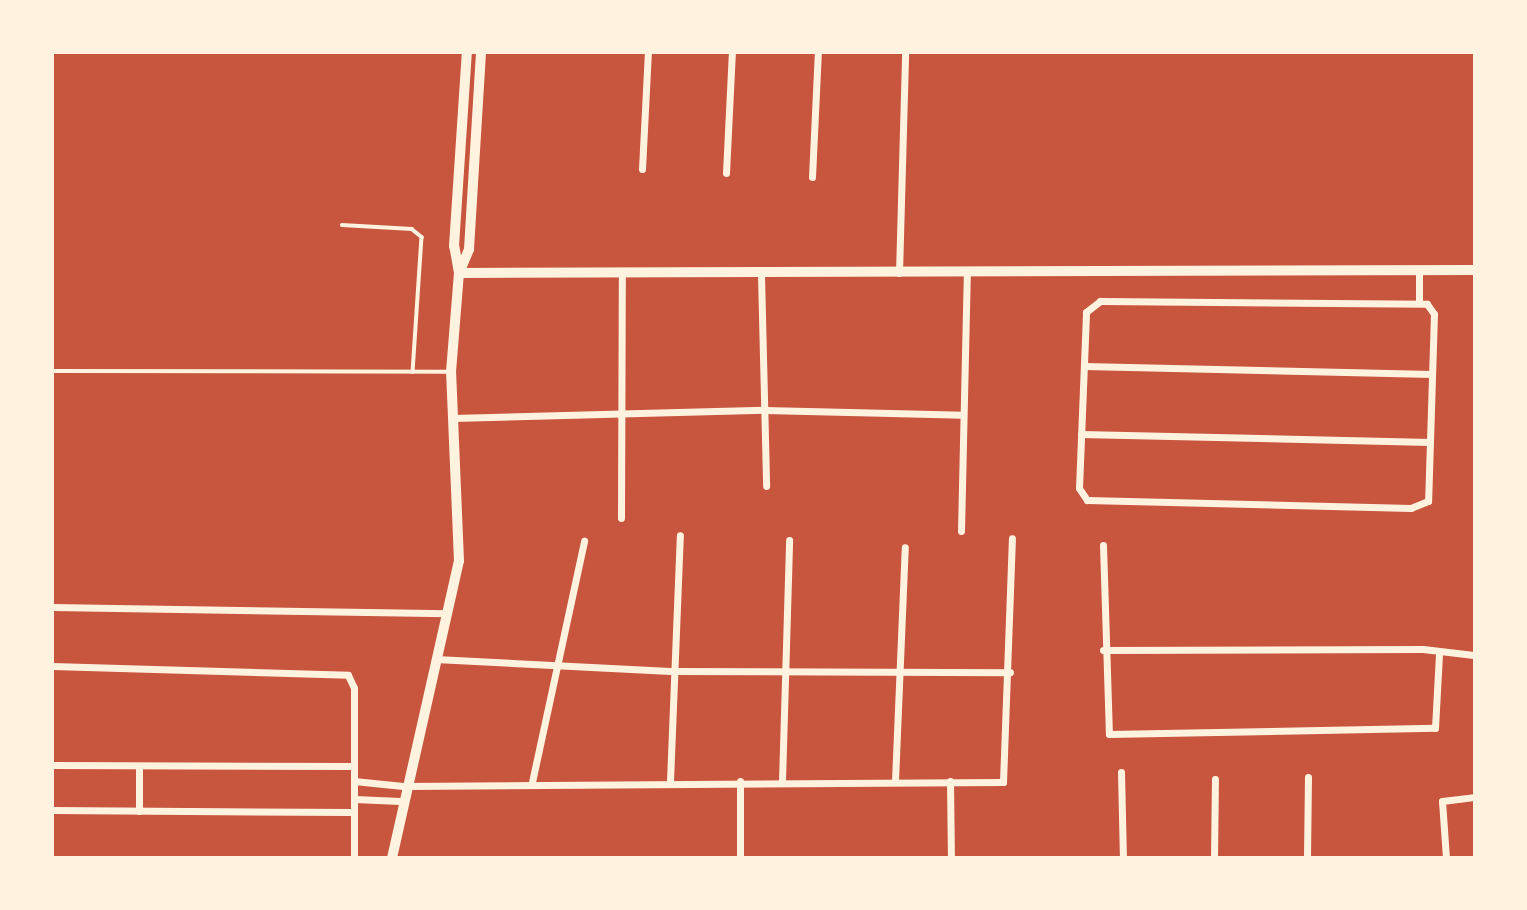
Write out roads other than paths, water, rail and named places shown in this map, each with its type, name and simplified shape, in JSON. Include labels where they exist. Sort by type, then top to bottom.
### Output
[{"type":"main road","points":[[459,273],[454,246],[467,52]]},
{"type":"main road","points":[[459,273],[469,249],[481,52]]},
{"type":"main road","points":[[459,273],[761,275],[1475,270]]},
{"type":"street","points":[[642,169],[648,52]]},
{"type":"street","points":[[726,173],[732,52]]},
{"type":"street","points":[[811,177],[818,52]]},
{"type":"street","points":[[899,273],[905,52]]},
{"type":"street","points":[[1419,271],[1419,303]]},
{"type":"street","points":[[391,858],[403,786],[448,613],[461,524],[451,372],[459,273]]},
{"type":"street","points":[[961,531],[967,273]]},
{"type":"street","points":[[621,518],[622,275]]},
{"type":"street","points":[[761,275],[766,486]]},
{"type":"street","points":[[1100,301],[1419,303],[1433,310],[1428,501],[1417,508],[1087,500],[1079,488],[1084,366],[1086,312],[1100,301]]},
{"type":"street","points":[[1084,366],[1432,374]]},
{"type":"street","points":[[453,418],[620,416],[765,410],[963,415]]},
{"type":"street","points":[[1082,434],[1430,442]]},
{"type":"street","points":[[670,781],[680,535]]},
{"type":"street","points":[[354,782],[403,786],[531,782],[1006,778],[1012,538]]},
{"type":"street","points":[[782,781],[789,540]]},
{"type":"street","points":[[531,782],[584,541]]},
{"type":"street","points":[[1102,545],[1103,650],[1109,734],[1436,728],[1439,654]]},
{"type":"street","points":[[895,781],[905,547]]},
{"type":"street","points":[[52,607],[448,613]]},
{"type":"street","points":[[1103,650],[1475,655]]},
{"type":"street","points":[[435,659],[675,671],[1010,672]]},
{"type":"street","points":[[52,666],[348,675],[355,688],[354,858]]},
{"type":"street","points":[[52,765],[354,766]]},
{"type":"street","points":[[139,766],[139,811]]},
{"type":"street","points":[[1121,772],[1122,858]]},
{"type":"street","points":[[1307,858],[1308,777]]},
{"type":"street","points":[[1214,858],[1215,779]]},
{"type":"street","points":[[950,780],[951,858]]},
{"type":"street","points":[[740,781],[740,858]]},
{"type":"street","points":[[1446,858],[1442,801],[1475,797]]},
{"type":"street","points":[[354,799],[400,801]]},
{"type":"street","points":[[52,810],[353,812]]},
{"type":"lane","points":[[342,225],[412,229],[422,236],[413,372]]},
{"type":"lane","points":[[52,370],[451,372]]}]
